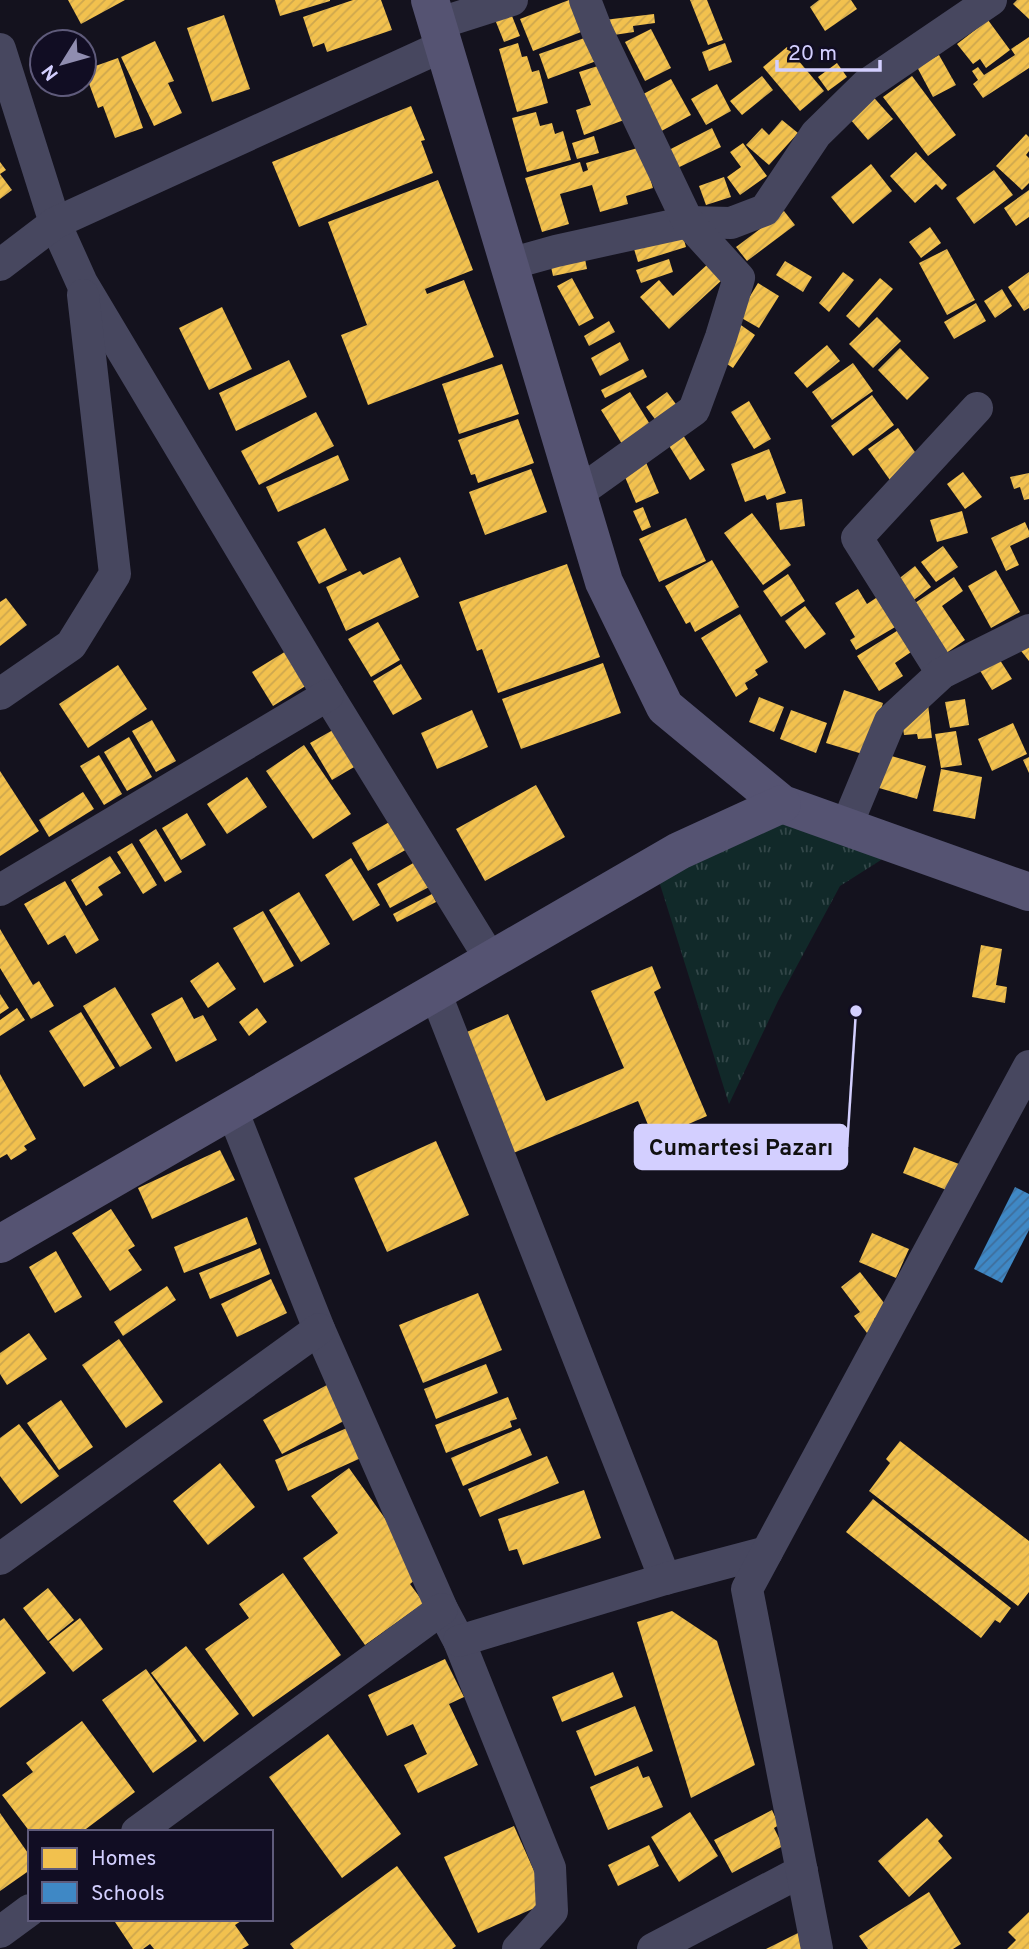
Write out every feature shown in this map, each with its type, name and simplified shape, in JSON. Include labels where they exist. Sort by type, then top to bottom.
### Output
[{"type":"street","points":[[0,265],[55,223],[437,23],[512,0]]},
{"type":"street","points":[[578,493],[694,410],[722,337],[739,278],[688,222],[597,31],[586,0]]},
{"type":"street","points":[[509,264],[688,222],[732,223],[765,210],[816,134],[866,85],[991,0]]},
{"type":"street","points":[[437,23],[604,582],[666,707],[782,804],[1029,891]]},
{"type":"street","points":[[0,49],[55,223],[82,283],[328,695],[491,960]]},
{"type":"street","points":[[0,694],[71,645],[115,574],[82,283]]},
{"type":"street","points":[[943,673],[856,538],[977,408]]},
{"type":"street","points":[[846,827],[890,720],[943,673],[1029,630]]},
{"type":"street","points":[[0,890],[328,695]]},
{"type":"street","points":[[0,1244],[679,851],[782,804]]},
{"type":"street","points":[[435,992],[665,1579]]},
{"type":"street","points":[[817,1949],[747,1589],[1029,1066]]},
{"type":"street","points":[[232,1110],[319,1329],[442,1609],[459,1641],[550,1868],[552,1911],[518,1949]]},
{"type":"street","points":[[0,1559],[319,1329]]},
{"type":"street","points":[[459,1641],[665,1579],[767,1552]]},
{"type":"street","points":[[140,1830],[442,1609]]},
{"type":"street","points":[[653,1949],[802,1871]]},
{"type":"street","points":[[0,1932],[28,1911]]},
{"type":"green space","points":[[785,812],[881,844],[881,860],[840,886],[778,1001],[729,1104],[658,878]]},
{"type":"building: Homes","points":[[68,0],[125,0],[81,24]]},
{"type":"building: Homes","points":[[275,0],[330,0],[330,1],[280,16]]},
{"type":"building: Homes","points":[[353,0],[381,0],[392,30],[327,52],[324,43],[313,47],[303,17]]},
{"type":"building: Homes","points":[[573,0],[586,30],[533,51],[520,19]]},
{"type":"building: Homes","points":[[690,0],[707,0],[723,40],[708,45]]},
{"type":"building: Homes","points":[[819,0],[851,0],[857,9],[825,31],[810,7]]},
{"type":"building: Homes","points":[[1017,0],[1029,0],[1029,19],[1013,4]]},
{"type":"building: Homes","points":[[510,11],[520,36],[504,42],[494,17]]},
{"type":"building: Homes","points":[[654,14],[655,23],[633,26],[634,32],[607,36],[604,20]]},
{"type":"building: Homes","points":[[224,15],[250,89],[212,102],[187,28]]},
{"type":"building: Homes","points":[[988,20],[1010,50],[986,68],[980,59],[973,64],[957,44]]},
{"type":"building: Homes","points":[[651,29],[671,68],[645,81],[625,42]]},
{"type":"building: Homes","points":[[590,36],[599,60],[548,79],[539,54]]},
{"type":"building: Homes","points":[[1029,37],[1029,68],[983,98],[973,84],[978,80],[972,71],[978,67],[984,75],[1015,55],[1011,49]]},
{"type":"building: Homes","points":[[155,41],[174,81],[168,83],[182,113],[154,126],[121,57]]},
{"type":"building: Homes","points":[[518,43],[522,57],[527,56],[532,72],[539,70],[548,103],[517,112],[499,49]]},
{"type":"building: Homes","points":[[725,43],[732,62],[709,71],[702,52]]},
{"type":"building: Homes","points":[[787,47],[824,91],[800,111],[763,67]]},
{"type":"building: Homes","points":[[939,55],[956,85],[933,97],[917,67]]},
{"type":"building: Homes","points":[[118,58],[143,128],[115,138],[103,106],[98,108],[94,98],[98,98],[98,65]]},
{"type":"building: Homes","points":[[837,63],[847,77],[828,91],[818,77]]},
{"type":"building: Homes","points":[[604,64],[624,120],[584,135],[576,110],[591,105],[579,72]]},
{"type":"building: Homes","points":[[762,76],[773,90],[742,115],[730,101]]},
{"type":"building: Homes","points":[[912,76],[956,135],[928,156],[883,97]]},
{"type":"building: Homes","points":[[671,79],[691,115],[656,134],[636,98]]},
{"type":"building: Homes","points":[[717,84],[731,111],[706,125],[691,99]]},
{"type":"building: Homes","points":[[868,91],[893,119],[868,140],[844,112]]},
{"type":"building: Homes","points":[[411,106],[425,140],[421,141],[433,173],[299,227],[272,162]]},
{"type":"building: Homes","points":[[536,112],[540,126],[552,123],[555,134],[563,131],[571,160],[527,172],[512,118]]},
{"type":"building: Homes","points":[[782,120],[798,133],[769,165],[746,145],[762,128],[769,135]]},
{"type":"building: Homes","points":[[712,128],[721,147],[667,173],[659,155]]},
{"type":"building: Homes","points":[[1026,134],[1029,137],[1029,151],[1026,155],[1029,158],[1029,183],[1022,190],[996,166]]},
{"type":"building: Homes","points":[[594,136],[599,153],[577,159],[572,143]]},
{"type":"building: Homes","points":[[743,143],[767,176],[740,195],[727,177],[741,167],[730,152]]},
{"type":"building: Homes","points":[[641,147],[653,188],[626,196],[628,204],[600,212],[592,185],[560,194],[569,224],[542,232],[525,178],[580,162],[583,172],[588,170],[586,163]]},
{"type":"building: Homes","points":[[916,152],[947,185],[942,190],[936,184],[915,203],[890,176]]},
{"type":"building: Homes","points":[[0,162],[6,170],[0,174]]},
{"type":"building: Homes","points":[[871,164],[892,191],[853,224],[831,197]]},
{"type":"building: Homes","points":[[994,170],[1013,195],[974,224],[956,198]]},
{"type":"building: Homes","points":[[0,174],[12,190],[0,199]]},
{"type":"building: Homes","points":[[724,177],[731,197],[706,205],[699,186]]},
{"type":"building: Homes","points":[[438,180],[473,270],[425,289],[427,294],[464,280],[494,357],[368,405],[341,335],[367,325],[328,222]]},
{"type":"building: Homes","points":[[1029,190],[1029,217],[1016,226],[1004,208]]},
{"type":"building: Homes","points":[[784,211],[795,225],[747,261],[736,247]]},
{"type":"building: Homes","points":[[930,227],[941,243],[921,258],[909,242]]},
{"type":"building: Homes","points":[[682,233],[686,247],[638,262],[634,249]]},
{"type":"building: Homes","points":[[947,249],[975,300],[947,315],[919,263]]},
{"type":"building: Homes","points":[[584,254],[587,269],[553,276],[550,262]]},
{"type":"building: Homes","points":[[669,259],[673,272],[641,283],[636,270]]},
{"type":"building: Homes","points":[[785,261],[812,277],[803,292],[776,275]]},
{"type":"building: Homes","points":[[709,263],[723,279],[669,329],[640,297],[659,280],[673,296]]},
{"type":"building: Homes","points":[[843,272],[854,280],[829,312],[819,303]]},
{"type":"building: Homes","points":[[1029,272],[1029,308],[1024,311],[1008,287]]},
{"type":"building: Homes","points":[[572,278],[594,318],[579,326],[557,286]]},
{"type":"building: Homes","points":[[880,278],[893,289],[859,328],[846,316]]},
{"type":"building: Homes","points":[[758,283],[779,296],[759,328],[738,316]]},
{"type":"building: Homes","points":[[1002,289],[1012,306],[995,318],[984,301]]},
{"type":"building: Homes","points":[[976,303],[986,321],[954,339],[944,322]]},
{"type":"building: Homes","points":[[222,307],[252,369],[209,390],[179,328]]},
{"type":"building: Homes","points":[[877,317],[901,341],[873,368],[849,344]]},
{"type":"building: Homes","points":[[609,321],[615,332],[589,346],[584,336]]},
{"type":"building: Homes","points":[[738,323],[755,335],[733,368],[724,362]]},
{"type":"building: Homes","points":[[620,342],[629,360],[600,376],[591,358]]},
{"type":"building: Homes","points":[[827,345],[840,361],[807,388],[794,373]]},
{"type":"building: Homes","points":[[900,348],[929,378],[907,400],[878,370]]},
{"type":"building: Homes","points":[[289,360],[307,397],[236,431],[219,393]]},
{"type":"building: Homes","points":[[853,363],[873,391],[832,420],[812,392]]},
{"type":"building: Homes","points":[[502,364],[519,414],[459,434],[442,384]]},
{"type":"building: Homes","points":[[643,369],[647,377],[605,398],[601,390]]},
{"type":"building: Homes","points":[[630,392],[651,426],[622,444],[601,410]]},
{"type":"building: Homes","points":[[667,392],[681,411],[660,426],[646,407]]},
{"type":"building: Homes","points":[[872,395],[894,425],[853,456],[831,426]]},
{"type":"building: Homes","points":[[749,401],[771,439],[754,449],[731,412]]},
{"type":"building: Homes","points":[[316,412],[334,446],[259,485],[241,451]]},
{"type":"building: Homes","points":[[518,419],[534,463],[478,483],[475,474],[471,475],[458,440]]},
{"type":"building: Homes","points":[[898,428],[922,462],[892,483],[868,449]]},
{"type":"building: Homes","points":[[683,435],[705,470],[690,480],[668,444]]},
{"type":"building: Homes","points":[[769,449],[786,493],[767,500],[765,495],[745,502],[731,464]]},
{"type":"building: Homes","points":[[338,455],[349,480],[278,512],[266,487]]},
{"type":"building: Homes","points":[[645,460],[659,493],[636,503],[622,470]]},
{"type":"building: Homes","points":[[531,469],[547,512],[485,535],[469,492]]},
{"type":"building: Homes","points":[[963,472],[982,497],[965,509],[947,484]]},
{"type":"building: Homes","points":[[1029,473],[1029,499],[1024,500],[1020,487],[1014,489],[1010,477]]},
{"type":"building: Homes","points":[[802,499],[805,526],[780,530],[776,503]]},
{"type":"building: Homes","points":[[643,507],[651,527],[642,531],[633,511]]},
{"type":"building: Homes","points":[[962,511],[968,533],[937,542],[930,520]]},
{"type":"building: Homes","points":[[752,513],[791,565],[763,585],[724,533]]},
{"type":"building: Homes","points":[[686,518],[706,561],[659,582],[639,539]]},
{"type":"building: Homes","points":[[1025,522],[1029,537],[1010,546],[1019,565],[1006,571],[991,538]]},
{"type":"building: Homes","points":[[325,528],[347,570],[319,584],[297,542]]},
{"type":"building: Homes","points":[[943,546],[958,567],[936,582],[921,562]]},
{"type":"building: Homes","points":[[400,557],[419,597],[346,631],[326,587],[360,571],[363,575]]},
{"type":"building: Homes","points":[[712,560],[739,607],[695,632],[690,622],[686,624],[665,586]]},
{"type":"building: Homes","points":[[567,564],[600,657],[498,693],[482,649],[477,651],[459,602]]},
{"type":"building: Homes","points":[[915,566],[931,587],[907,605],[892,584]]},
{"type":"building: Homes","points":[[996,570],[1020,612],[991,628],[968,586]]},
{"type":"building: Homes","points":[[788,574],[805,601],[781,617],[763,591]]},
{"type":"building: Homes","points":[[954,577],[963,591],[942,606],[965,640],[942,656],[909,607]]},
{"type":"building: Homes","points":[[858,589],[867,604],[879,596],[897,626],[856,650],[850,640],[855,637],[835,603]]},
{"type":"building: Homes","points":[[6,598],[27,625],[0,646],[0,602]]},
{"type":"building: Homes","points":[[805,606],[826,634],[805,649],[785,621]]},
{"type":"building: Homes","points":[[740,614],[768,662],[755,670],[758,675],[745,683],[748,689],[736,697],[701,638]]},
{"type":"building: Homes","points":[[378,622],[400,660],[371,677],[348,639]]},
{"type":"building: Homes","points":[[900,629],[914,650],[895,663],[903,676],[879,691],[857,656]]},
{"type":"building: Homes","points":[[1029,639],[1029,661],[1018,647]]},
{"type":"building: Homes","points":[[296,645],[317,679],[273,706],[252,672]]},
{"type":"building: Homes","points":[[998,657],[1012,679],[992,690],[979,669]]},
{"type":"building: Homes","points":[[603,663],[621,713],[521,749],[502,699]]},
{"type":"building: Homes","points":[[401,664],[422,699],[393,715],[373,681]]},
{"type":"building: Homes","points":[[118,665],[147,709],[88,748],[59,704]]},
{"type":"building: Homes","points":[[844,690],[883,703],[866,755],[826,743]]},
{"type":"building: Homes","points":[[759,697],[784,707],[774,732],[749,722]]},
{"type":"building: Homes","points":[[965,699],[969,725],[950,728],[945,702]]},
{"type":"building: Homes","points":[[928,704],[932,738],[918,739],[917,734],[904,735],[901,712]]},
{"type":"building: Homes","points":[[472,710],[488,747],[437,769],[421,733]]},
{"type":"building: Homes","points":[[791,710],[827,723],[816,753],[780,739]]},
{"type":"building: Homes","points":[[152,720],[176,761],[156,772],[132,731]]},
{"type":"building: Homes","points":[[1013,723],[1027,754],[992,771],[978,739]]},
{"type":"building: Homes","points":[[340,726],[361,763],[332,780],[310,743]]},
{"type":"building: Homes","points":[[956,731],[962,765],[941,768],[935,734]]},
{"type":"building: Homes","points":[[129,737],[152,777],[127,791],[104,752]]},
{"type":"building: Homes","points":[[304,745],[351,814],[313,839],[266,771]]},
{"type":"building: Homes","points":[[99,755],[122,794],[104,805],[80,766]]},
{"type":"building: Homes","points":[[888,755],[926,766],[917,799],[879,788]]},
{"type":"building: Homes","points":[[1029,757],[1029,773],[1023,760]]},
{"type":"building: Homes","points":[[941,769],[982,777],[975,819],[933,811]]},
{"type":"building: Homes","points":[[0,771],[39,831],[0,856]]},
{"type":"building: Homes","points":[[247,777],[267,807],[227,834],[207,804]]},
{"type":"building: Homes","points":[[536,785],[565,837],[485,881],[456,829]]},
{"type":"building: Homes","points":[[83,792],[94,809],[49,837],[39,820]]},
{"type":"building: Homes","points":[[187,813],[206,845],[181,860],[162,828]]},
{"type":"building: Homes","points":[[393,820],[409,848],[368,871],[352,843]]},
{"type":"building: Homes","points":[[156,829],[182,872],[165,882],[139,840]]},
{"type":"building: Homes","points":[[132,843],[157,885],[143,894],[117,852]]},
{"type":"building: Homes","points":[[110,856],[121,873],[98,887],[103,895],[86,906],[71,880]]},
{"type":"building: Homes","points":[[351,858],[380,905],[353,921],[325,875]]},
{"type":"building: Homes","points":[[415,862],[429,887],[390,908],[377,884]]},
{"type":"building: Homes","points":[[65,881],[99,940],[76,954],[65,935],[48,945],[24,904]]},
{"type":"building: Homes","points":[[299,892],[330,944],[301,962],[269,910]]},
{"type":"building: Homes","points":[[432,894],[436,902],[397,922],[393,914]]},
{"type":"building: Homes","points":[[263,911],[294,966],[264,983],[233,928]]},
{"type":"building: Homes","points":[[0,929],[33,985],[39,981],[54,1006],[31,1019],[0,968]]},
{"type":"building: Homes","points":[[981,945],[1002,949],[996,985],[1007,987],[1005,1003],[972,997]]},
{"type":"building: Homes","points":[[218,962],[236,989],[208,1008],[190,981]]},
{"type":"building: Homes","points":[[652,966],[661,988],[654,992],[707,1116],[654,1139],[638,1101],[511,1154],[460,1035],[508,1014],[546,1101],[624,1068],[591,991]]},
{"type":"building: Homes","points":[[115,987],[152,1048],[120,1067],[83,1006]]},
{"type":"building: Homes","points":[[0,994],[9,1008],[0,1014]]},
{"type":"building: Homes","points":[[182,997],[194,1019],[203,1015],[217,1040],[176,1062],[151,1014]]},
{"type":"building: Homes","points":[[17,1008],[25,1020],[0,1036],[0,1020]]},
{"type":"building: Homes","points":[[257,1008],[267,1022],[249,1036],[239,1022]]},
{"type":"building: Homes","points":[[81,1012],[115,1068],[84,1087],[49,1031]]},
{"type":"building: Homes","points":[[0,1074],[36,1139],[24,1146],[27,1150],[11,1160],[7,1154],[0,1158]]},
{"type":"building: Homes","points":[[436,1141],[469,1215],[387,1252],[354,1178]]},
{"type":"building: Homes","points":[[914,1147],[959,1164],[949,1191],[903,1173]]},
{"type":"building: Homes","points":[[220,1150],[235,1180],[152,1219],[138,1188]]},
{"type":"building: Homes","points":[[111,1209],[135,1246],[128,1250],[142,1270],[110,1291],[72,1233]]},
{"type":"building: Homes","points":[[247,1217],[257,1244],[184,1273],[174,1247]]},
{"type":"building: Homes","points":[[872,1233],[909,1249],[896,1278],[859,1262]]},
{"type":"building: Homes","points":[[260,1248],[270,1274],[210,1299],[199,1273]]},
{"type":"building: Homes","points":[[56,1251],[82,1297],[55,1313],[29,1267]]},
{"type":"building: Homes","points":[[860,1272],[888,1308],[874,1319],[878,1324],[867,1333],[854,1316],[860,1312],[841,1287]]},
{"type":"building: Homes","points":[[271,1279],[287,1313],[237,1337],[221,1304]]},
{"type":"building: Homes","points":[[167,1286],[176,1300],[123,1336],[114,1322]]},
{"type":"building: Homes","points":[[478,1293],[502,1350],[423,1383],[399,1325]]},
{"type":"building: Homes","points":[[29,1333],[47,1359],[7,1385],[0,1374],[0,1353]]},
{"type":"building: Homes","points":[[119,1339],[163,1402],[126,1428],[82,1365]]},
{"type":"building: Homes","points":[[486,1364],[498,1393],[436,1419],[424,1389]]},
{"type":"building: Homes","points":[[336,1380],[355,1415],[282,1454],[263,1420]]},
{"type":"building: Homes","points":[[508,1397],[517,1419],[510,1421],[512,1427],[446,1453],[435,1425]]},
{"type":"building: Homes","points":[[61,1400],[93,1447],[59,1470],[27,1423]]},
{"type":"building: Homes","points":[[358,1423],[372,1453],[288,1491],[275,1460]]},
{"type":"building: Homes","points":[[19,1424],[59,1476],[21,1504],[0,1476],[0,1438]]},
{"type":"building: Homes","points":[[520,1428],[532,1455],[463,1486],[451,1458]]},
{"type":"building: Homes","points":[[900,1441],[1029,1541],[1029,1592],[1018,1606],[869,1491],[890,1463],[886,1459]]},
{"type":"building: Homes","points":[[547,1456],[559,1483],[480,1517],[468,1489]]},
{"type":"building: Homes","points":[[220,1463],[255,1507],[208,1545],[173,1501]]},
{"type":"building: Homes","points":[[349,1468],[424,1573],[410,1584],[424,1603],[365,1645],[303,1558],[338,1533],[311,1496]]},
{"type":"building: Homes","points":[[584,1490],[601,1538],[523,1565],[517,1549],[509,1551],[498,1519]]},
{"type":"building: Homes","points":[[873,1499],[1011,1608],[1000,1623],[995,1620],[981,1638],[846,1532]]},
{"type":"building: Homes","points":[[283,1573],[341,1655],[253,1717],[205,1649],[249,1618],[239,1604]]},
{"type":"building: Homes","points":[[48,1588],[74,1620],[48,1641],[23,1608]]},
{"type":"building: Homes","points":[[672,1611],[717,1641],[755,1765],[691,1798],[637,1622]]},
{"type":"building: Homes","points":[[4,1618],[46,1673],[0,1708],[0,1621]]},
{"type":"building: Homes","points":[[80,1618],[103,1649],[73,1672],[49,1642]]},
{"type":"building: Homes","points":[[186,1646],[239,1714],[204,1742],[151,1673]]},
{"type":"building: Homes","points":[[445,1659],[464,1697],[449,1704],[478,1765],[418,1793],[404,1765],[427,1754],[413,1724],[387,1736],[368,1695]]},
{"type":"building: Homes","points":[[146,1669],[197,1741],[153,1773],[102,1700]]},
{"type":"building: Homes","points":[[613,1672],[623,1697],[562,1722],[552,1697]]},
{"type":"building: Homes","points":[[635,1706],[653,1751],[595,1776],[576,1731]]},
{"type":"building: Homes","points":[[82,1721],[135,1792],[85,1830],[28,1830],[2,1795],[33,1772],[26,1763]]},
{"type":"building: Homes","points":[[328,1734],[401,1834],[342,1878],[269,1777]]},
{"type":"building: Homes","points":[[638,1766],[643,1778],[649,1776],[663,1807],[608,1830],[590,1787]]},
{"type":"building: Homes","points":[[772,1810],[779,1825],[774,1828],[783,1846],[732,1873],[714,1840]]},
{"type":"building: Homes","points":[[690,1812],[718,1856],[679,1882],[651,1837]]},
{"type":"building: Homes","points":[[0,1813],[28,1853],[28,1871],[0,1891]]},
{"type":"building: Homes","points":[[927,1818],[943,1836],[938,1841],[952,1858],[909,1897],[878,1861]]},
{"type":"building: Homes","points":[[514,1826],[548,1902],[478,1933],[444,1857]]},
{"type":"building: Homes","points":[[649,1845],[659,1866],[618,1886],[608,1865]]},
{"type":"building: Homes","points":[[397,1866],[456,1946],[452,1949],[294,1949],[290,1944]]},
{"type":"building: Homes","points":[[929,1892],[961,1944],[953,1949],[868,1949],[859,1936]]},
{"type":"building: Homes","points":[[1029,1912],[1029,1949],[1007,1949],[1016,1940],[1008,1932]]},
{"type":"building: Homes","points":[[114,1921],[241,1921],[235,1925],[249,1945],[242,1949],[154,1949],[150,1944],[143,1949],[133,1949]]},
{"type":"building: Homes","points":[[802,1931],[811,1949],[766,1949]]},
{"type":"building: Schools","points":[[1015,1187],[1029,1194],[1029,1230],[1002,1283],[974,1269]]},
{"type":"place","name":"Cumartesi Pazarı","points":[[856,1011]]}]
